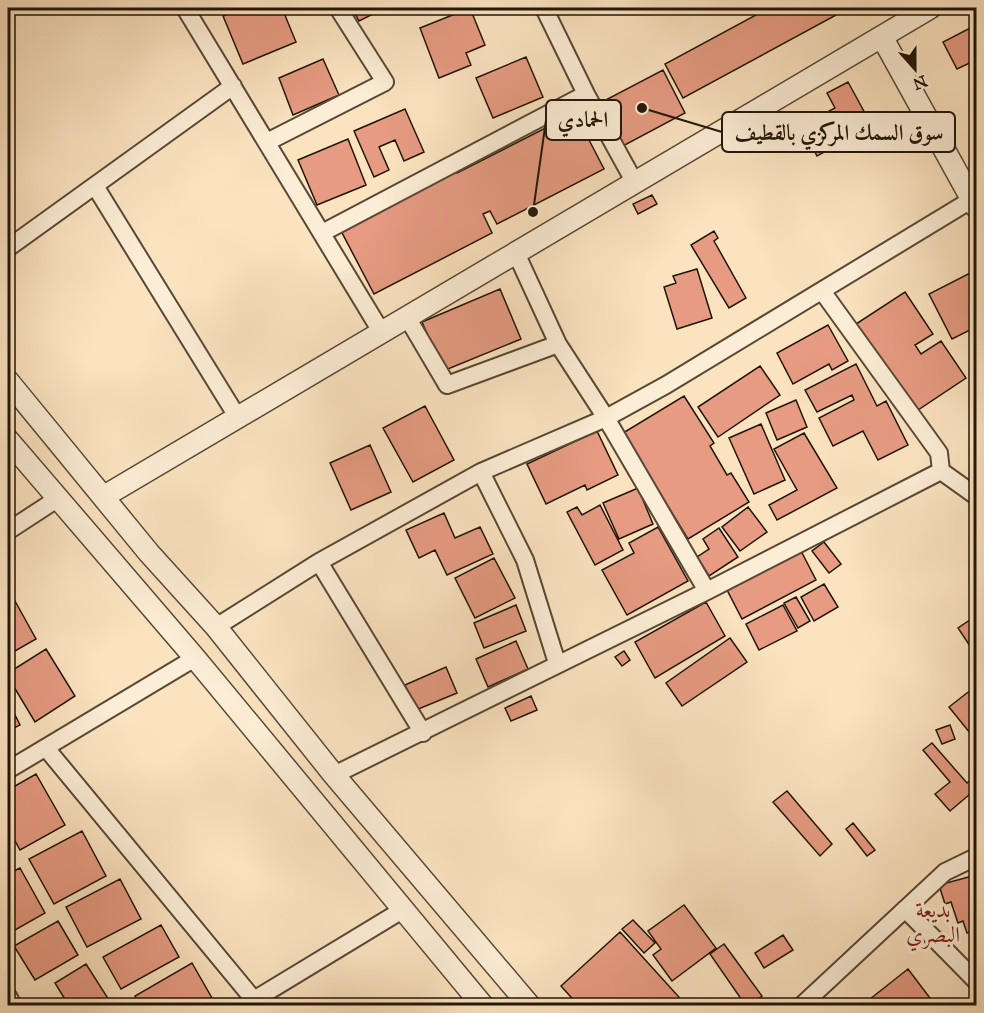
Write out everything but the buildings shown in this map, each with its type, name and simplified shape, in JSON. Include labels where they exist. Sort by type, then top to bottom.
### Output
[{"type":"street","points":[[185,8],[382,333]]},
{"type":"street","points":[[267,142],[385,82],[338,8]]},
{"type":"street","points":[[544,8],[585,94],[635,183]]},
{"type":"street","points":[[103,497],[930,8]]},
{"type":"street","points":[[216,627],[319,562],[481,472],[606,418],[975,201],[882,37]]},
{"type":"street","points":[[8,248],[233,86]]},
{"type":"street","points":[[322,232],[585,94]]},
{"type":"street","points":[[94,186],[238,418]]},
{"type":"street","points":[[516,253],[558,344],[606,418],[707,591]]},
{"type":"street","points":[[822,291],[939,453],[941,471],[976,496]]},
{"type":"street","points":[[407,317],[447,385],[558,344]]},
{"type":"street","points":[[8,381],[148,553],[216,627],[334,775],[530,1005]]},
{"type":"street","points":[[8,440],[195,658],[483,1005]]},
{"type":"street","points":[[334,775],[707,591],[941,471]]},
{"type":"street","points":[[481,472],[525,560],[557,663]]},
{"type":"street","points":[[8,531],[57,499]]},
{"type":"street","points":[[319,562],[423,733]]},
{"type":"street","points":[[8,770],[195,658]]},
{"type":"street","points":[[45,748],[252,1003],[404,909]]},
{"type":"street","points":[[801,1005],[945,872],[976,856]]},
{"type":"street","points":[[905,909],[976,981]]},
{"type":"street","points":[[8,996],[13,1005]]},
{"type":"place","name":"سوق السمك المركزي بالقطيف","points":[[642,108]]},
{"type":"place","name":"الحمادي","points":[[533,212]]},
{"type":"district","name":"بديعة البصري","points":[[933,922]]}]
